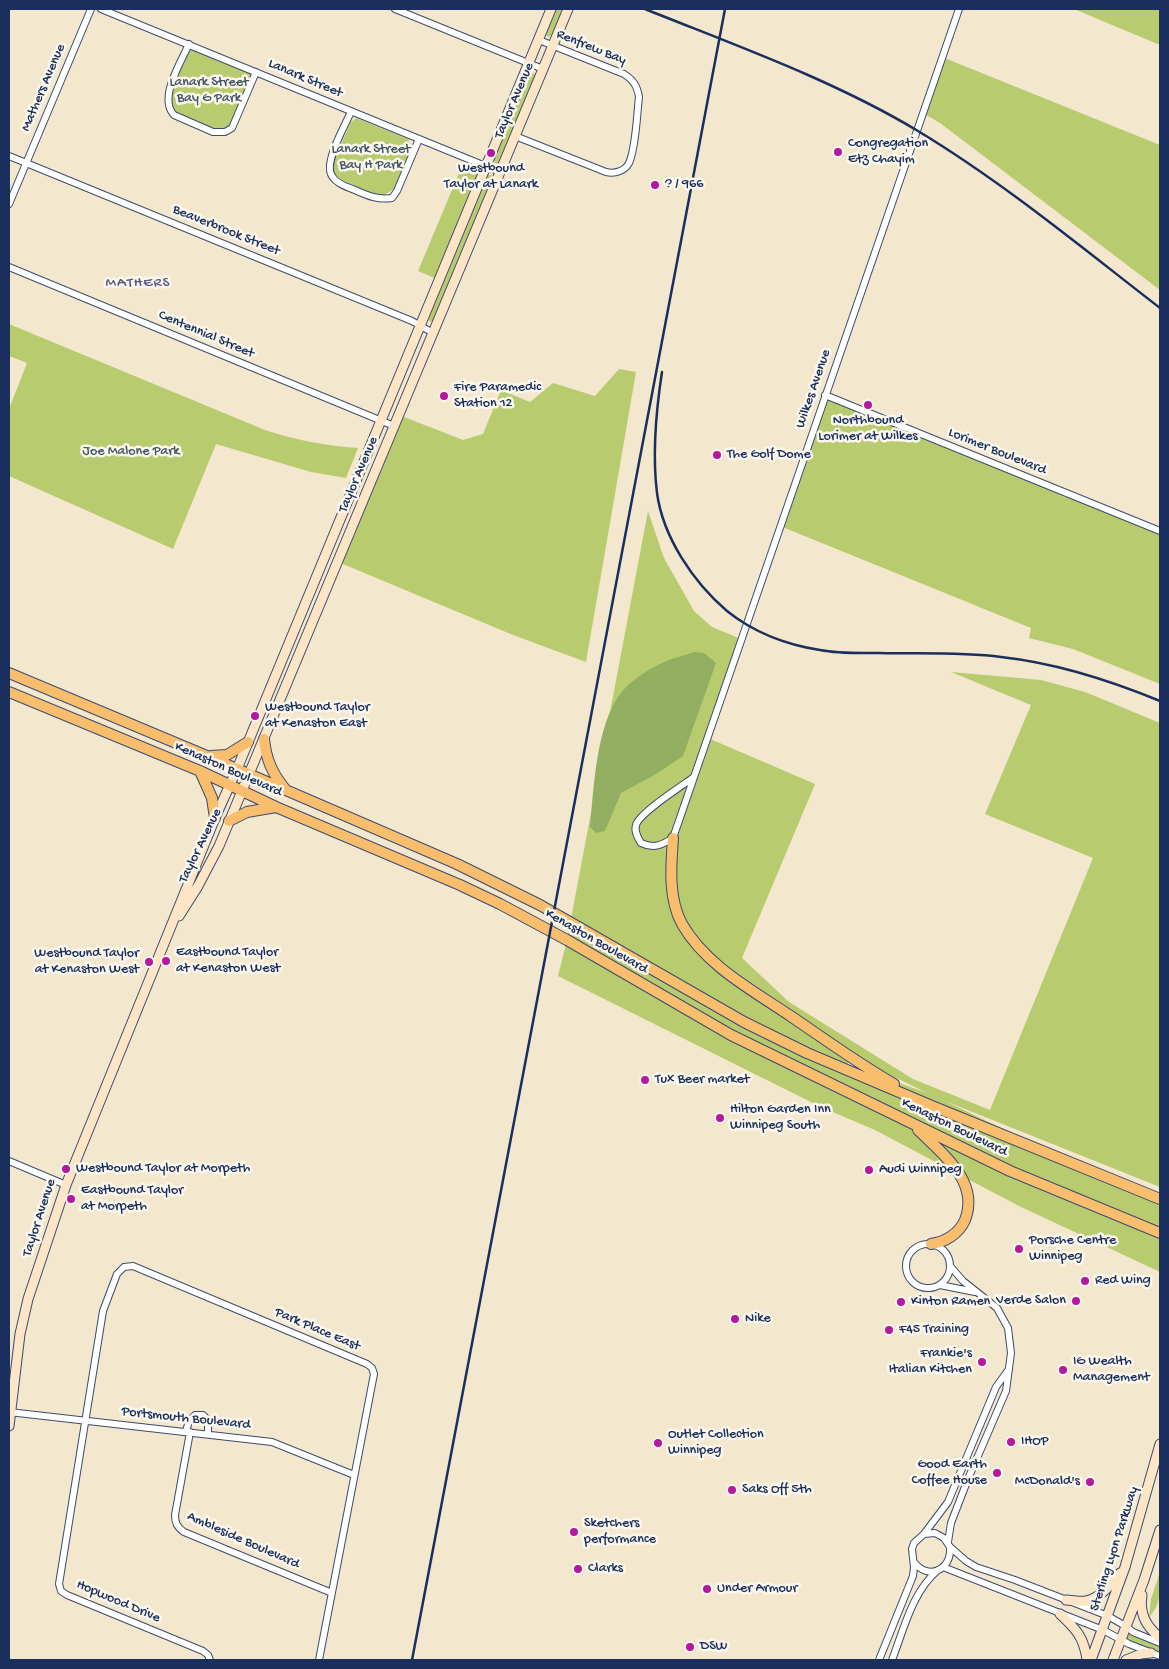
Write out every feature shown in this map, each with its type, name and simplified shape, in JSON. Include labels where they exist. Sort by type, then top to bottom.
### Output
[{"type":"main road","name":"Taylor Avenue","points":[[9,1426],[20,1334],[28,1299],[66,1185],[215,818],[552,9]]},
{"type":"main road","name":"Taylor Avenue","points":[[163,945],[212,861],[243,791],[568,9]]},
{"type":"main road","name":"Kenaston Boulevard","points":[[9,674],[207,756],[419,847],[504,886],[571,922],[744,1022],[808,1053],[932,1106],[1157,1196]]},
{"type":"main road","name":"Kenaston Boulevard","points":[[9,692],[200,771],[276,807],[500,904],[731,1035],[1010,1171],[1160,1233]]},
{"type":"main road","points":[[264,739],[270,766],[286,790]]},
{"type":"main road","points":[[207,756],[227,755],[248,742]]},
{"type":"main road","points":[[200,771],[212,798],[215,818]]},
{"type":"main road","points":[[230,821],[247,812],[276,807]]},
{"type":"main road","points":[[673,838],[670,871],[675,904],[682,923],[693,940],[737,980],[869,1069],[932,1106]]},
{"type":"main road","points":[[910,1123],[942,1153],[959,1173],[969,1195],[968,1211],[963,1225],[942,1242],[931,1244]]},
{"type":"main road","points":[[1149,1228],[1160,1237]]},
{"type":"main road","name":"Sterling Lyon Parkway","points":[[1091,1660],[1125,1567],[1160,1444]]},
{"type":"main road","points":[[1113,1660],[1144,1580],[1160,1530]]},
{"type":"main road","points":[[1066,1600],[1086,1601],[1098,1596],[1107,1589],[1125,1567]]},
{"type":"main road","points":[[1144,1580],[1141,1604],[1144,1619],[1151,1630],[1160,1638]]},
{"type":"main road","points":[[1060,1614],[1076,1629],[1083,1640],[1086,1660]]},
{"type":"main road","points":[[1126,1660],[1141,1654],[1156,1655]]},
{"type":"street","name":"Mathers Avenue","points":[[9,204],[91,9]]},
{"type":"street","name":"Lanark Street","points":[[101,9],[500,172]]},
{"type":"street","points":[[395,9],[543,69]]},
{"type":"street","name":"Wilkes Avenue","points":[[673,838],[959,9]]},
{"type":"street","name":"Renfrew Bay","points":[[515,136],[613,174],[628,164],[632,154],[639,97],[638,88],[634,80],[624,74],[539,40]]},
{"type":"street","points":[[189,44],[168,92],[167,103],[174,115],[213,132],[225,132],[232,128],[256,72]]},
{"type":"street","points":[[351,112],[330,160],[329,170],[332,177],[340,184],[373,198],[392,198],[397,191],[419,139]]},
{"type":"street","name":"Beaverbrook Street","points":[[9,156],[420,325],[433,333]]},
{"type":"street","name":"Centennial Street","points":[[9,267],[394,426]]},
{"type":"street","name":"Lorimer Boulevard","points":[[825,395],[1160,531]]},
{"type":"street","points":[[673,838],[659,846],[648,846],[642,843],[636,835],[636,824],[645,813],[694,777]]},
{"type":"street","points":[[9,1161],[66,1185]]},
{"type":"street","points":[[892,1660],[918,1592],[930,1577],[941,1569],[950,1558],[951,1523],[968,1478],[1006,1391],[1011,1352],[1008,1328],[997,1308],[976,1292],[950,1266],[945,1253],[940,1248],[931,1244],[919,1246],[913,1250],[906,1263],[909,1278],[920,1287],[927,1288],[940,1285],[976,1292]]},
{"type":"street","name":"Park Place East","points":[[85,1421],[103,1311],[117,1274],[124,1267],[133,1266],[367,1364],[372,1368],[374,1374],[319,1660]]},
{"type":"street","points":[[940,1285],[949,1273],[950,1266]]},
{"type":"street","points":[[924,1534],[948,1502],[996,1387],[1010,1368]]},
{"type":"street","name":"Portsmouth Boulevard","points":[[10,1412],[272,1442],[354,1475]]},
{"type":"street","points":[[188,1432],[189,1421],[195,1415],[203,1415],[208,1420],[208,1434]]},
{"type":"street","name":"Hopwood Drive","points":[[85,1421],[61,1575],[60,1584],[62,1591],[67,1595],[203,1652],[208,1655],[210,1660]]},
{"type":"street","name":"Ambleside Boulevard","points":[[188,1432],[175,1515],[175,1523],[179,1528],[332,1593]]},
{"type":"street","points":[[879,1660],[913,1576],[914,1561],[912,1549],[918,1537],[924,1534],[935,1533],[944,1538],[966,1561],[976,1567],[1108,1616],[1134,1632],[1160,1643]]},
{"type":"street","points":[[914,1561],[927,1571],[941,1569],[1103,1630],[1129,1644],[1156,1655]]},
{"type":"green space","points":[[556,9],[563,9],[552,35],[548,37],[545,33]]},
{"type":"green space","points":[[1074,9],[1160,9],[1160,45]]},
{"type":"green space","name":"Lanark Street Bay G Park","points":[[189,44],[256,72],[232,128],[220,133],[174,115],[168,92]]},
{"type":"green space","points":[[942,57],[1160,145],[1160,290],[940,123],[923,113]]},
{"type":"green space","points":[[531,73],[535,74],[535,77],[500,162],[496,164],[494,160]]},
{"type":"green space","name":"Lanark Street Bay H Park","points":[[356,118],[408,139],[412,147],[394,189],[384,195],[372,193],[342,180],[334,173],[333,162],[351,122]]},
{"type":"green space","points":[[465,159],[486,167],[439,280],[418,271]]},
{"type":"green space","points":[[489,175],[493,179],[434,320],[430,322],[428,318],[486,177]]},
{"type":"green space","name":"Joe Malone Park","points":[[9,324],[265,430],[311,442],[358,448],[346,478],[311,472],[216,444],[173,549],[9,476],[9,409],[27,363],[9,356]]},
{"type":"green space","points":[[619,369],[636,372],[586,662],[513,635],[338,562],[399,415],[463,440],[483,434],[501,390],[530,402],[553,383],[595,396]]},
{"type":"green space","points":[[825,395],[1160,531],[1160,684],[1073,649],[1029,638],[1031,628],[780,526]]},
{"type":"green space","points":[[648,511],[664,558],[694,611],[712,627],[741,639],[693,778],[708,738],[815,784],[742,958],[789,1002],[913,1079],[990,1110],[1093,858],[985,814],[1031,705],[951,672],[1041,680],[1085,692],[1160,723],[1160,1187],[945,1101],[1091,1171],[1160,1199],[1160,1272],[1019,1206],[875,1130],[823,1108],[558,976],[567,940]],"holes":[[[850,1061],[872,1066],[927,1093],[847,1064]]]},
{"type":"green space","points":[[694,652],[704,653],[716,663],[683,756],[656,774],[621,793],[605,831],[596,833],[590,827],[595,775],[601,739],[613,706],[624,689],[653,667]]},
{"type":"green space","points":[[1160,1572],[1158,1602],[1149,1617],[1151,1599]]},
{"type":"green space","points":[[1127,1627],[1160,1643],[1160,1656],[1122,1640]]},
{"type":"railway","points":[[645,9],[819,80],[918,131],[1012,194],[1160,308]]},
{"type":"railway","points":[[412,1660],[725,9]]},
{"type":"railway","points":[[662,372],[656,417],[655,447],[657,493],[660,510],[673,542],[691,573],[714,599],[737,618],[759,631],[783,641],[808,648],[842,653],[986,655],[1042,663],[1082,673],[1160,701]]},
{"type":"place","name":"Congregation Etz Chayim","points":[[838,152]]},
{"type":"place","name":"Westbound Taylor at Lanark","points":[[491,153]]},
{"type":"place","name":"? / 966","points":[[655,185]]},
{"type":"place","name":"Fire Paramedic Station 12","points":[[444,396]]},
{"type":"place","name":"Northbound Lorimer at Wilkes","points":[[868,405]]},
{"type":"place","name":"The Golf Dome","points":[[717,455]]},
{"type":"place","name":"Westbound Taylor at Kenaston East","points":[[255,716]]},
{"type":"place","name":"Eastbound Taylor at Kenaston West","points":[[166,961]]},
{"type":"place","name":"Westbound Taylor at Kenaston West","points":[[149,962]]},
{"type":"place","name":"Tux Beer market","points":[[645,1080]]},
{"type":"place","name":"Hilton Garden Inn Winnipeg South","points":[[720,1118]]},
{"type":"place","name":"Westbound Taylor at Morpeth","points":[[66,1169]]},
{"type":"place","name":"Audi Winnipeg","points":[[869,1170]]},
{"type":"place","name":"Eastbound Taylor at Morpeth","points":[[71,1199]]},
{"type":"place","name":"Porsche Centre Winnipeg","points":[[1019,1249]]},
{"type":"place","name":"Red Wing","points":[[1085,1281]]},
{"type":"place","name":"Verde Salon","points":[[1076,1301]]},
{"type":"place","name":"Kinton Ramen","points":[[901,1302]]},
{"type":"place","name":"Nike","points":[[735,1319]]},
{"type":"place","name":"F45 Training","points":[[889,1330]]},
{"type":"place","name":"Frankie's Italian Kitchen","points":[[982,1362]]},
{"type":"place","name":"IG Wealth Management","points":[[1063,1370]]},
{"type":"place","name":"IHOP","points":[[1011,1442]]},
{"type":"place","name":"Outlet Collection Winnipeg","points":[[658,1443]]},
{"type":"place","name":"Good Earth Coffee House","points":[[997,1473]]},
{"type":"place","name":"McDonald's","points":[[1090,1482]]},
{"type":"place","name":"Saks Off 5th","points":[[732,1490]]},
{"type":"place","name":"Sketchers performance","points":[[574,1532]]},
{"type":"place","name":"Clarks","points":[[578,1569]]},
{"type":"place","name":"Under Armour","points":[[707,1589]]},
{"type":"place","name":"DSW","points":[[690,1647]]},
{"type":"district","name":"MATHERS","points":[[138,284]]}]
